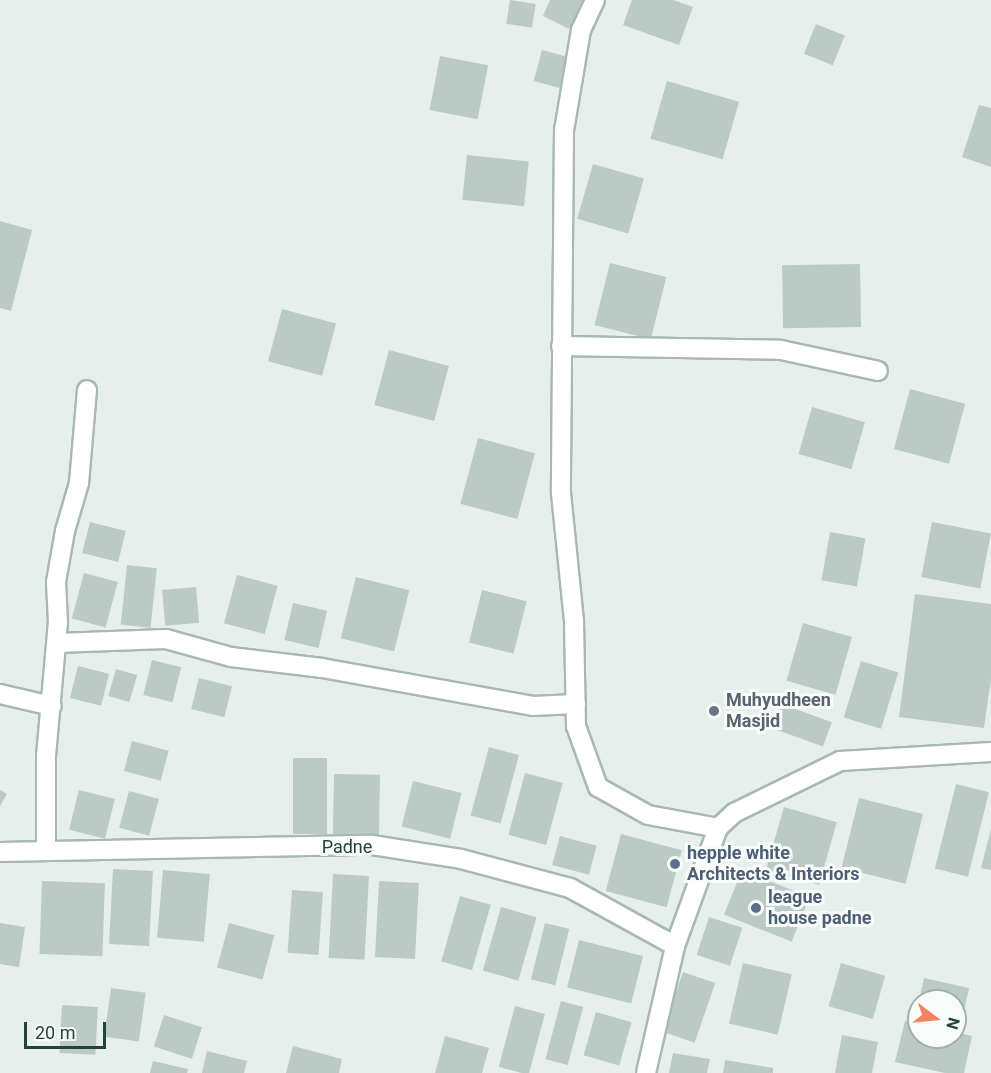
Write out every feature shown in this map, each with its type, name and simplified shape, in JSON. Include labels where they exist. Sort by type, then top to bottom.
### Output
[{"type":"street","points":[[595,0],[581,30],[564,130],[561,493],[574,622],[576,726],[598,788],[648,815],[718,828]]},
{"type":"street","points":[[561,346],[782,350],[878,371]]},
{"type":"street","points":[[46,851],[46,756],[57,644],[56,582],[65,531],[80,483],[87,390]]},
{"type":"street","points":[[57,644],[166,639],[231,657],[322,668],[533,706],[576,704]]},
{"type":"street","points":[[0,694],[52,706]]},
{"type":"street","points":[[646,1073],[675,946],[718,828],[734,813],[840,761],[991,752]]},
{"type":"street","name":"Padne","points":[[0,852],[372,845],[461,859],[570,888],[675,946]]},
{"type":"building","points":[[510,0],[536,4],[532,28],[506,24]]},
{"type":"building","points":[[550,0],[582,0],[569,29],[543,16]]},
{"type":"building","points":[[632,0],[673,0],[693,7],[679,45],[623,25]]},
{"type":"building","points":[[816,24],[845,36],[833,65],[804,54]]},
{"type":"building","points":[[542,50],[568,57],[560,88],[534,81]]},
{"type":"building","points":[[440,56],[488,65],[478,119],[430,110]]},
{"type":"building","points":[[667,81],[739,102],[723,159],[650,139]]},
{"type":"building","points":[[979,105],[991,108],[991,167],[962,157]]},
{"type":"building","points":[[467,155],[529,161],[524,206],[462,200]]},
{"type":"building","points":[[593,164],[644,179],[628,233],[577,219]]},
{"type":"building","points":[[0,221],[32,230],[11,311],[0,308]]},
{"type":"building","points":[[610,263],[666,277],[651,339],[595,325]]},
{"type":"building","points":[[860,264],[861,327],[783,328],[782,265]]},
{"type":"building","points":[[282,309],[336,323],[322,376],[268,361]]},
{"type":"building","points":[[389,350],[449,366],[434,421],[374,405]]},
{"type":"building","points":[[910,389],[965,404],[949,464],[894,449]]},
{"type":"building","points":[[812,407],[865,422],[851,469],[798,454]]},
{"type":"building","points":[[478,438],[535,453],[517,519],[460,504]]},
{"type":"building","points":[[90,522],[126,531],[118,562],[82,553]]},
{"type":"building","points":[[932,522],[991,533],[980,588],[921,577]]},
{"type":"building","points":[[830,532],[865,538],[857,587],[821,580]]},
{"type":"building","points":[[127,565],[157,568],[151,628],[121,625]]},
{"type":"building","points":[[84,573],[118,582],[106,627],[72,618]]},
{"type":"building","points":[[237,575],[278,586],[265,634],[224,623]]},
{"type":"building","points":[[356,577],[409,590],[394,651],[341,638]]},
{"type":"building","points":[[196,587],[199,623],[165,626],[162,590]]},
{"type":"building","points":[[482,590],[527,601],[514,654],[469,642]]},
{"type":"building","points":[[915,594],[991,604],[991,679],[984,728],[899,717]]},
{"type":"building","points":[[293,603],[327,611],[319,648],[284,640]]},
{"type":"building","points":[[803,623],[852,637],[835,695],[786,681]]},
{"type":"building","points":[[152,660],[181,667],[172,702],[143,695]]},
{"type":"building","points":[[861,661],[898,672],[881,729],[844,717]]},
{"type":"building","points":[[78,666],[109,674],[101,706],[70,698]]},
{"type":"building","points":[[116,669],[137,675],[129,702],[108,696]]},
{"type":"building","points":[[199,678],[232,686],[224,717],[191,709]]},
{"type":"building","points":[[782,704],[832,722],[823,747],[773,728]]},
{"type":"building","points":[[132,741],[169,751],[161,781],[124,771]]},
{"type":"building","points":[[489,747],[519,755],[501,824],[471,816]]},
{"type":"building","points":[[293,758],[327,758],[327,834],[293,834]]},
{"type":"building","points":[[525,773],[563,783],[546,845],[508,835]]},
{"type":"building","points":[[334,774],[380,775],[379,838],[333,837]]},
{"type":"building","points":[[413,781],[462,793],[450,839],[402,827]]},
{"type":"building","points":[[956,784],[989,792],[968,877],[935,868]]},
{"type":"building","points":[[0,790],[7,794],[0,806]]},
{"type":"building","points":[[79,790],[115,799],[105,839],[69,830]]},
{"type":"building","points":[[129,791],[159,799],[149,836],[119,828]]},
{"type":"building","points":[[859,798],[923,814],[906,884],[842,868]]},
{"type":"building","points":[[784,807],[837,822],[819,885],[766,869]]},
{"type":"building","points":[[991,829],[991,870],[981,868]]},
{"type":"building","points":[[621,834],[682,850],[667,907],[606,891]]},
{"type":"building","points":[[560,836],[597,846],[589,875],[552,865]]},
{"type":"building","points":[[113,869],[153,871],[149,946],[109,944]]},
{"type":"building","points":[[163,870],[210,874],[204,942],[157,938]]},
{"type":"building","points":[[742,870],[810,897],[792,942],[724,915]]},
{"type":"building","points":[[333,874],[369,876],[365,960],[329,958]]},
{"type":"building","points":[[42,881],[105,883],[102,956],[39,954]]},
{"type":"building","points":[[379,881],[419,883],[415,959],[375,957]]},
{"type":"building","points":[[292,890],[323,892],[319,955],[288,953]]},
{"type":"building","points":[[460,896],[491,905],[472,970],[441,961]]},
{"type":"building","points":[[501,907],[537,917],[518,981],[483,970]]},
{"type":"building","points":[[709,917],[742,928],[730,966],[697,955]]},
{"type":"building","points":[[0,923],[25,927],[19,967],[0,964]]},
{"type":"building","points":[[229,923],[274,935],[262,980],[217,967]]},
{"type":"building","points":[[545,923],[569,929],[555,985],[531,979]]},
{"type":"building","points":[[579,940],[643,956],[631,1004],[567,988]]},
{"type":"building","points":[[743,963],[792,974],[778,1035],[729,1023]]},
{"type":"building","points":[[841,963],[885,976],[873,1019],[829,1006]]},
{"type":"building","points":[[683,972],[715,983],[695,1043],[662,1032]]},
{"type":"building","points":[[924,978],[969,988],[967,997],[967,989],[922,989]]},
{"type":"building","points":[[111,988],[146,993],[139,1041],[104,1037]]},
{"type":"building","points":[[561,1001],[583,1007],[568,1065],[545,1059]]},
{"type":"building","points":[[62,1005],[98,1007],[95,1055],[59,1053]]},
{"type":"building","points":[[515,1006],[545,1014],[529,1073],[499,1067]]},
{"type":"building","points":[[596,1012],[632,1022],[619,1065],[584,1055]]},
{"type":"building","points":[[164,1015],[202,1027],[192,1059],[154,1046]]},
{"type":"building","points":[[905,1021],[907,1021],[907,1049],[967,1049],[967,1035],[972,1036],[964,1073],[945,1073],[895,1062]]},
{"type":"building","points":[[842,1035],[878,1042],[872,1073],[835,1073]]},
{"type":"building","points":[[445,1036],[489,1048],[482,1073],[435,1073]]},
{"type":"building","points":[[293,1046],[342,1059],[339,1073],[286,1073]]},
{"type":"building","points":[[207,1051],[247,1061],[244,1073],[202,1073]]},
{"type":"building","points":[[673,1053],[710,1059],[707,1073],[669,1073]]},
{"type":"building","points":[[725,1060],[773,1068],[773,1073],[723,1073]]},
{"type":"building","points":[[153,1061],[188,1069],[187,1073],[150,1073]]},
{"type":"place","name":"Muhyudheen Masjid","points":[[714,711]]},
{"type":"place","name":"hepple white Architects & Interiors","points":[[675,864]]},
{"type":"place","name":"league house padne","points":[[756,908]]}]
